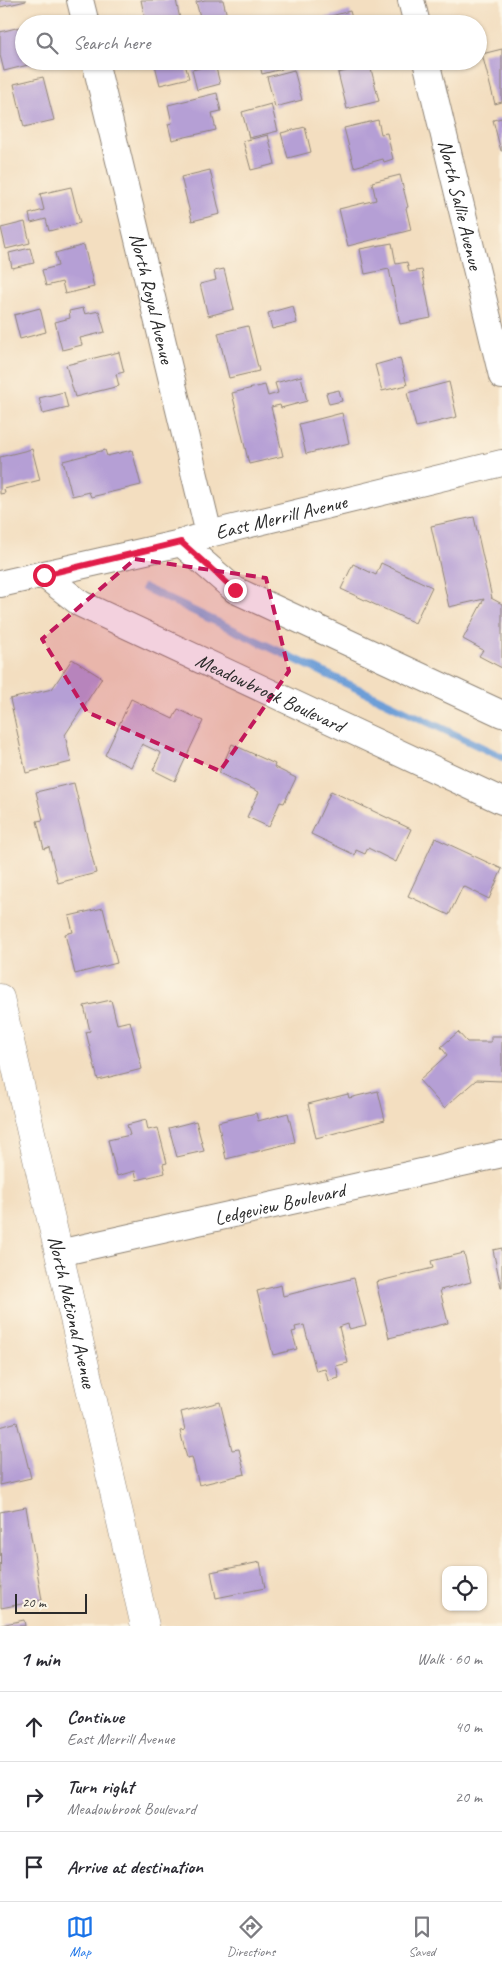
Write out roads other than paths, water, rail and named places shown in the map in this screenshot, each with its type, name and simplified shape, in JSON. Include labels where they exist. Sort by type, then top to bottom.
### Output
[{"type":"street","points":[[80,0],[84,15]]},
{"type":"street","points":[[411,0],[415,15]]},
{"type":"street","name":"North Royal Avenue","points":[[97,70],[209,534]]},
{"type":"street","name":"North Sallie Avenue","points":[[428,70],[502,376]]},
{"type":"street","name":"East Merrill Avenue","points":[[0,584],[181,542],[502,463]]},
{"type":"street","points":[[181,542],[235,590],[502,714]]},
{"type":"street","name":"Meadowbrook Boulevard","points":[[44,575],[81,604],[502,801]]},
{"type":"street","name":"North National Avenue","points":[[0,998],[145,1626]]},
{"type":"street","name":"Ledgeview Boulevard","points":[[59,1252],[502,1154]]},
{"type":"waterway","points":[[145,588],[502,757]]}]
